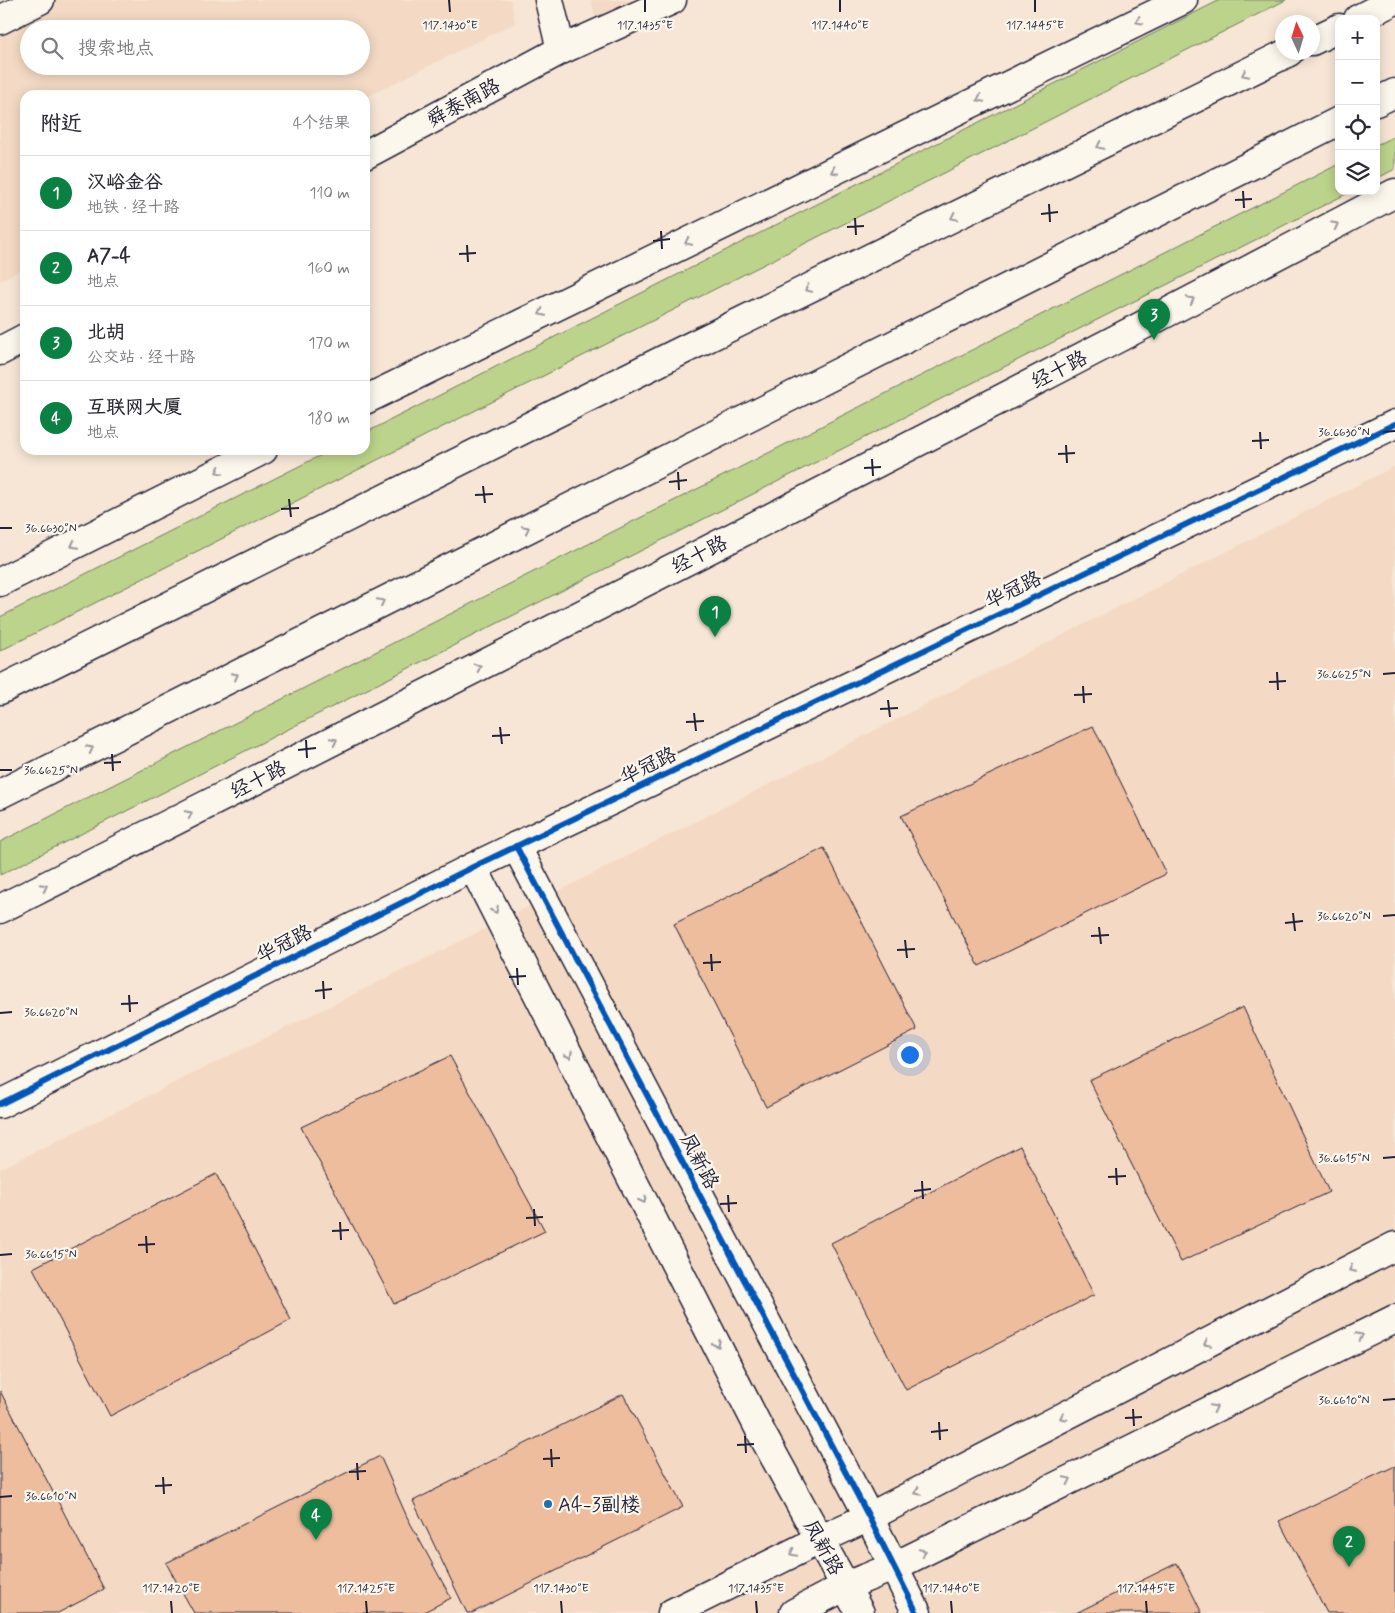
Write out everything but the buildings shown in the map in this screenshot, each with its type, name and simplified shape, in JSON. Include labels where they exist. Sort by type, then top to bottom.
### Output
[{"type":"main road","points":[[0,20],[40,0]]},
{"type":"main road","points":[[549,0],[561,50]]},
{"type":"main road","name":"舜泰南路","points":[[370,152],[561,50],[672,0]]},
{"type":"main road","points":[[370,398],[1183,0]]},
{"type":"main road","points":[[1366,15],[1395,0]]},
{"type":"main road","points":[[1320,37],[1335,30]]},
{"type":"main road","points":[[0,690],[655,364],[1275,59]]},
{"type":"main road","points":[[1380,100],[1395,93]]},
{"type":"main road","points":[[0,794],[1335,123]]},
{"type":"main road","name":"经十路","points":[[0,909],[389,713],[1015,392],[1395,193]]},
{"type":"main road","points":[[0,352],[20,341]]},
{"type":"main road","name":"华冠路","points":[[0,1104],[516,846],[1395,424]]},
{"type":"main road","points":[[0,582],[253,455]]},
{"type":"main road","name":"凤新路","points":[[516,846],[869,1517],[917,1613]]},
{"type":"main road","name":"凤新路","points":[[473,867],[763,1436],[860,1613]]},
{"type":"main road","points":[[672,1613],[869,1517],[1395,1246]]},
{"type":"main road","points":[[794,1613],[846,1586],[893,1567],[1395,1319]]},
{"type":"shaded area","points":[[0,0],[511,0],[515,23],[370,96],[370,90],[20,90],[20,271],[0,281]]},
{"type":"shaded area","points":[[591,0],[664,0],[598,29]]},
{"type":"shaded area","points":[[1395,466],[1395,1613],[0,1613],[0,1169],[421,961]]},
{"type":"green space","points":[[1220,0],[1286,0],[0,651],[0,617],[321,455],[370,455],[370,430]]},
{"type":"green space","points":[[1395,136],[1395,169],[1380,177],[1380,150],[1380,143]]},
{"type":"green space","points":[[1335,166],[1335,195],[1344,195],[0,875],[0,842]]},
{"type":"cycle path","points":[[0,1104],[473,867],[1395,424]]},
{"type":"cycle path","points":[[516,846],[869,1517],[917,1613]]},
{"type":"place","name":"北胡","points":[[1154,340]]},
{"type":"place","name":"汉峪金谷","points":[[715,637]]},
{"type":"place","name":"A4-3副楼","points":[[548,1504]]},
{"type":"place","name":"互联网大厦","points":[[316,1540]]},
{"type":"place","name":"A7-4","points":[[1349,1567]]}]
